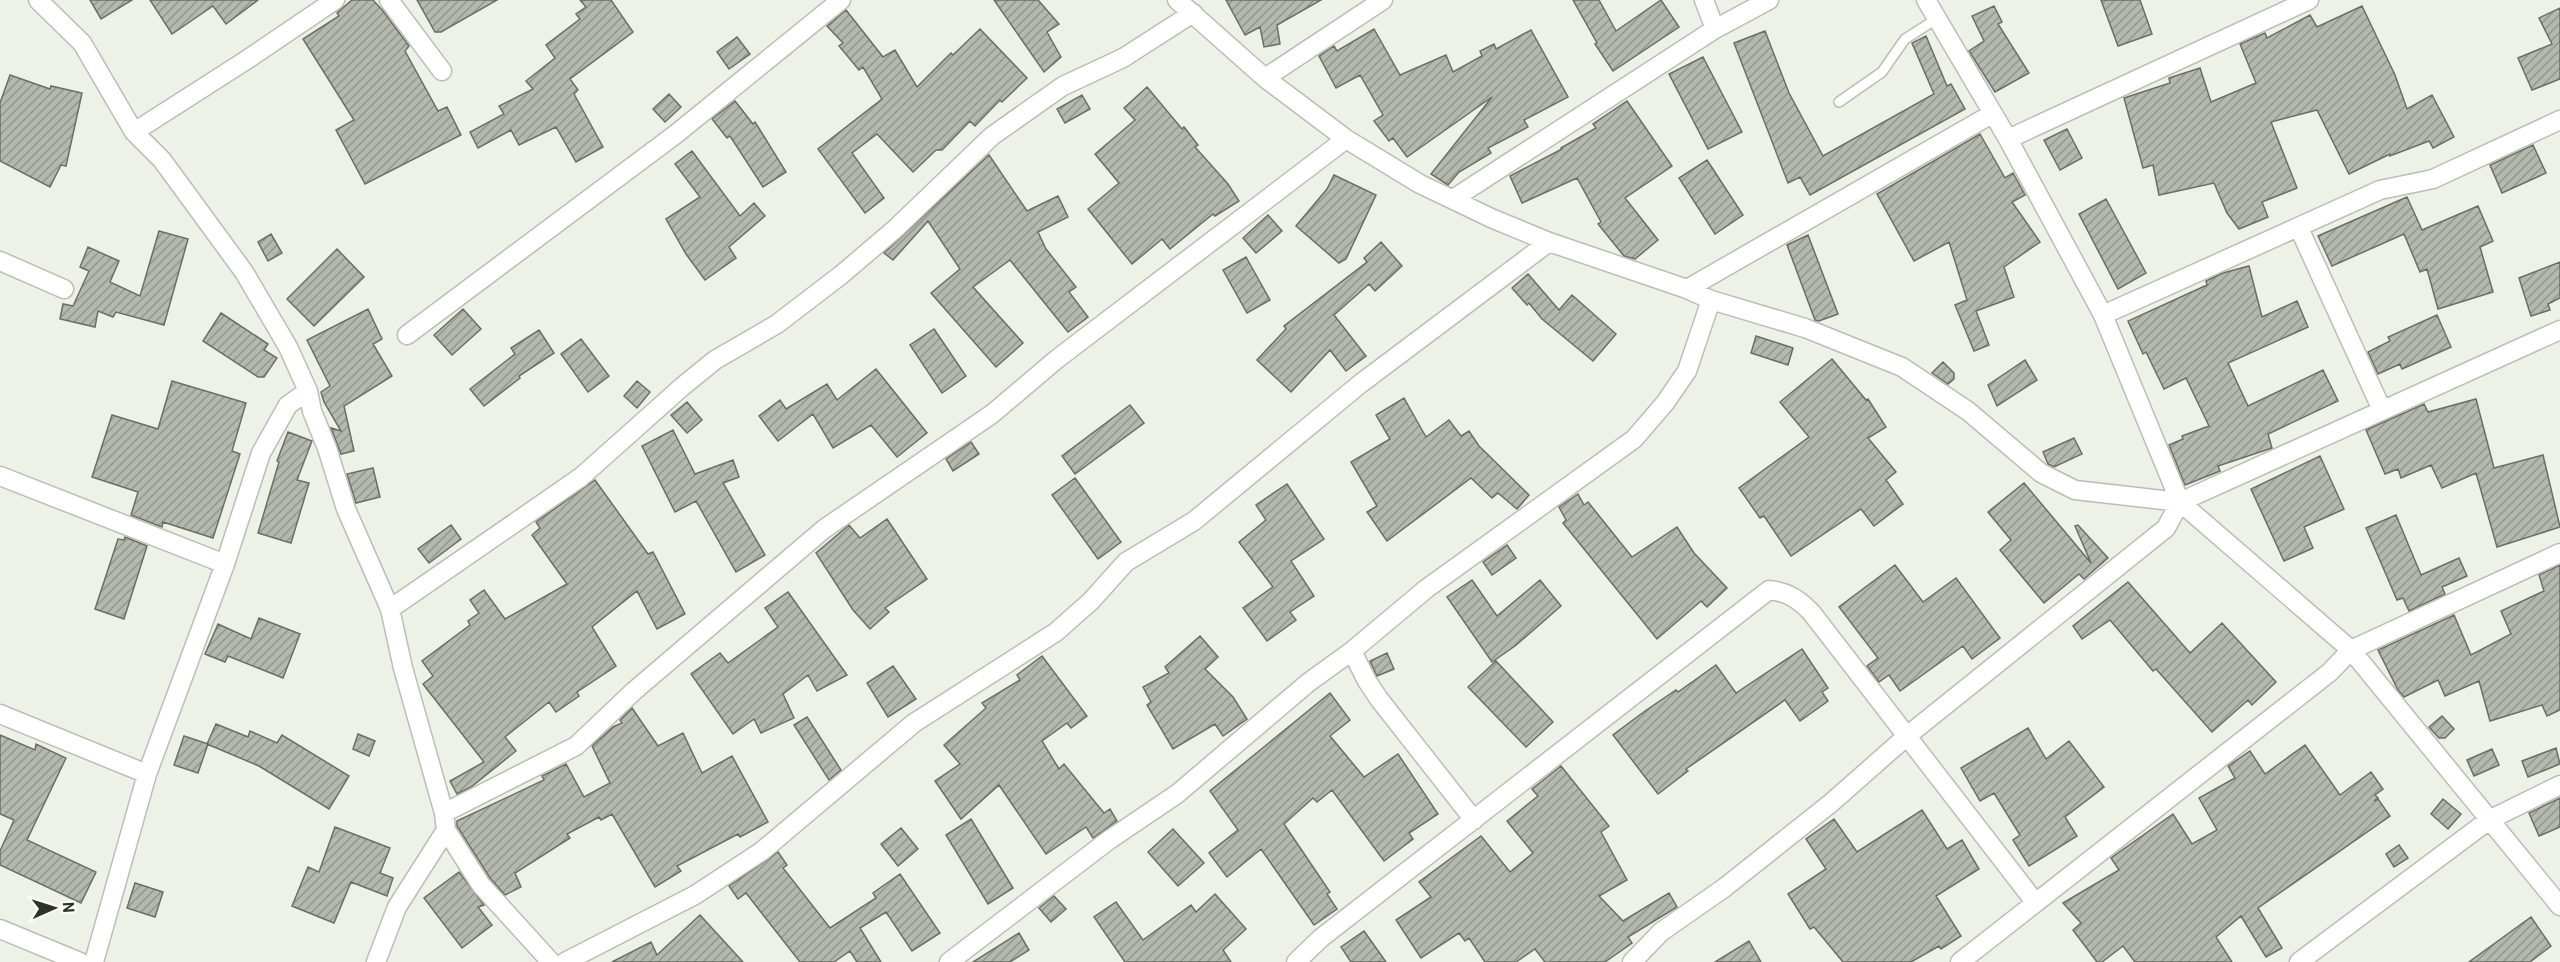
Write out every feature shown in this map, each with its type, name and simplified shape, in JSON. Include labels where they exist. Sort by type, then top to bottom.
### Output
[{"type":"street","points":[[38,0],[82,43],[134,132],[162,160],[244,272],[288,347],[308,391],[312,411],[346,509],[390,609],[403,668],[445,822],[481,885],[551,962]]},
{"type":"street","points":[[134,132],[335,0]]},
{"type":"street","points":[[389,0],[442,71]]},
{"type":"street","points":[[407,335],[676,134],[841,0]]},
{"type":"street","points":[[1177,0],[1265,78],[1346,139],[1420,184],[1549,242],[1687,289],[1711,300],[1805,328],[1902,367],[1968,411],[2041,473],[2075,490],[2180,502],[2560,330]]},
{"type":"street","points":[[1265,78],[1383,0]]},
{"type":"street","points":[[1704,0],[1715,29]]},
{"type":"street","points":[[1453,199],[1715,29],[1769,0]]},
{"type":"street","points":[[1926,0],[2008,139],[2103,315],[2180,502],[2351,650],[2560,906]]},
{"type":"street","points":[[2008,139],[2308,0]]},
{"type":"street","points":[[390,609],[581,477],[715,360],[777,324],[841,275],[896,229],[992,136],[1063,86],[1123,58],[1193,13]]},
{"type":"street","points":[[1687,289],[1992,114]]},
{"type":"street","points":[[2103,315],[2380,190],[2433,179],[2560,120]]},
{"type":"street","points":[[376,962],[397,907],[445,822],[576,746],[634,691],[824,529],[992,414],[1057,359],[1346,139]]},
{"type":"street","points":[[2299,228],[2382,410]]},
{"type":"street","points":[[565,962],[695,895],[762,852],[914,723],[1056,632],[1091,602],[1126,562],[1194,521],[1360,384],[1549,242]]},
{"type":"street","points":[[0,261],[64,290]]},
{"type":"street","points":[[949,962],[1109,840],[1177,794],[1316,676],[1352,651],[1426,589],[1634,439],[1665,403],[1687,371],[1711,300]]},
{"type":"street","points":[[94,962],[147,774],[225,564],[261,453],[288,405],[308,391]]},
{"type":"street","points":[[0,476],[225,564]]},
{"type":"street","points":[[1632,962],[1661,932],[1724,888],[1831,803],[1907,736],[2166,528],[2180,502]]},
{"type":"street","points":[[1960,962],[2330,672],[2351,650],[2560,553]]},
{"type":"street","points":[[1296,962],[1321,938],[1769,590],[1798,599],[1804,605],[2035,902]]},
{"type":"street","points":[[1352,651],[1379,699],[1474,820]]},
{"type":"street","points":[[0,714],[147,774]]},
{"type":"street","points":[[2299,962],[2489,819],[2560,785]]},
{"type":"street","points":[[0,929],[80,962]]},
{"type":"lane","points":[[1839,102],[1882,72],[1905,39],[1938,18]]},
{"type":"building","points":[[90,0],[132,0],[101,19]]},
{"type":"building","points":[[150,0],[258,0],[226,24],[213,6],[172,34]]},
{"type":"building","points":[[352,0],[373,0],[383,11],[409,46],[405,51],[438,111],[447,107],[461,135],[365,184],[336,130],[354,120],[303,39],[339,16],[337,13]]},
{"type":"building","points":[[417,0],[497,0],[441,32],[435,32]]},
{"type":"building","points":[[580,0],[611,0],[633,32],[570,79],[578,90],[574,94],[603,147],[576,162],[556,127],[519,145],[511,130],[478,148],[470,132],[504,114],[499,106],[533,89],[526,81],[555,58],[546,45],[580,19],[576,14],[586,7]]},
{"type":"building","points":[[994,0],[1038,0],[1059,24],[1047,32],[1061,57],[1044,72]]},
{"type":"building","points":[[1226,0],[1321,0],[1277,25],[1280,44],[1264,47],[1260,27],[1245,35]]},
{"type":"building","points":[[1573,0],[1599,0],[1616,31],[1661,0],[1679,27],[1613,71],[1595,44],[1597,43]]},
{"type":"building","points":[[2101,0],[2140,0],[2152,34],[2118,46]]},
{"type":"building","points":[[1994,6],[2002,22],[1998,24],[2029,73],[1995,92],[1969,51],[1984,41],[1972,16]]},
{"type":"building","points":[[2362,6],[2395,75],[2407,109],[2432,95],[2454,137],[2433,148],[2429,141],[2390,156],[2390,154],[2349,174],[2317,110],[2271,122],[2297,188],[2262,202],[2268,217],[2239,229],[2227,213],[2214,183],[2159,195],[2153,165],[2143,168],[2124,98],[2170,83],[2169,78],[2200,68],[2211,102],[2256,83],[2240,44],[2265,33],[2267,38],[2310,15],[2317,27]]},
{"type":"building","points":[[2560,8],[2560,79],[2532,90],[2518,58],[2552,44],[2539,18]]},
{"type":"building","points":[[846,10],[883,57],[895,50],[917,87],[951,53],[953,55],[980,29],[1027,78],[1002,102],[1000,100],[975,126],[970,121],[942,150],[936,150],[913,172],[877,134],[852,153],[884,198],[865,213],[818,149],[882,99],[863,67],[859,70],[839,46],[843,43],[827,26]]},
{"type":"building","points":[[1374,29],[1400,75],[1446,55],[1453,72],[1482,56],[1480,51],[1494,44],[1496,49],[1531,30],[1568,97],[1524,120],[1528,127],[1488,148],[1491,153],[1459,172],[1448,185],[1431,174],[1492,97],[1407,157],[1393,138],[1389,141],[1374,121],[1383,115],[1360,75],[1336,88],[1319,56],[1334,46],[1337,51]]},
{"type":"building","points":[[1765,31],[1789,93],[1823,156],[1934,94],[1912,43],[1926,36],[1947,86],[1951,84],[1965,109],[1810,195],[1800,177],[1788,183],[1734,43]]},
{"type":"building","points":[[737,37],[750,54],[729,69],[717,52]]},
{"type":"building","points":[[1703,57],[1742,132],[1708,149],[1669,74]]},
{"type":"building","points":[[10,75],[50,89],[51,86],[82,93],[66,166],[61,165],[50,187],[0,161],[0,103]]},
{"type":"building","points":[[1147,87],[1182,129],[1184,127],[1198,145],[1195,147],[1228,184],[1239,201],[1215,216],[1213,214],[1170,249],[1162,239],[1132,264],[1088,209],[1119,183],[1095,154],[1135,120],[1124,108]]},
{"type":"building","points":[[669,94],[681,107],[665,122],[653,109]]},
{"type":"building","points":[[1082,95],[1090,109],[1065,123],[1057,109]]},
{"type":"building","points":[[735,101],[753,124],[755,122],[786,172],[763,187],[730,136],[727,138],[712,119]]},
{"type":"building","points":[[1627,101],[1672,166],[1625,198],[1658,240],[1635,259],[1624,256],[1598,224],[1601,222],[1577,178],[1522,203],[1510,176],[1596,128],[1593,124]]},
{"type":"building","points":[[2067,129],[2082,158],[2060,170],[2044,140]]},
{"type":"building","points":[[1980,134],[2005,178],[2013,173],[2025,195],[2012,202],[2040,242],[2004,267],[2014,297],[1976,311],[1989,345],[1974,351],[1955,305],[1967,300],[1949,242],[1914,261],[1877,194]]},
{"type":"building","points":[[2533,145],[2546,173],[2502,193],[2490,165]]},
{"type":"building","points":[[692,151],[740,216],[754,203],[765,216],[729,247],[736,258],[705,280],[686,254],[666,219],[700,197],[675,164]]},
{"type":"building","points":[[989,155],[1027,211],[1058,196],[1068,217],[1038,232],[1046,249],[1076,287],[1069,292],[1088,317],[1068,332],[1010,260],[973,287],[1023,343],[996,367],[931,293],[960,269],[928,221],[893,260],[884,253]]},
{"type":"building","points":[[1707,160],[1743,215],[1715,234],[1679,178]]},
{"type":"building","points":[[1334,175],[1376,195],[1346,259],[1339,263],[1296,226],[1327,189]]},
{"type":"building","points":[[2407,197],[2422,230],[2478,206],[2493,241],[2480,247],[2493,292],[2438,309],[2427,269],[2420,272],[2404,234],[2332,266],[2318,236]]},
{"type":"building","points":[[2106,199],[2146,273],[2118,289],[2079,214]]},
{"type":"building","points":[[1268,215],[1282,231],[1256,253],[1243,238]]},
{"type":"building","points":[[159,231],[188,239],[164,325],[116,312],[113,317],[98,311],[95,327],[60,319],[63,304],[73,306],[89,271],[80,267],[88,247],[119,261],[110,282],[140,296]]},
{"type":"building","points":[[271,234],[282,253],[268,261],[258,242]]},
{"type":"building","points":[[1808,235],[1838,314],[1819,321],[1815,320],[1787,245]]},
{"type":"building","points":[[1381,242],[1402,266],[1375,291],[1369,284],[1334,315],[1366,356],[1346,371],[1330,350],[1291,392],[1257,360],[1286,329],[1284,326],[1367,262],[1364,258]]},
{"type":"building","points":[[337,249],[364,277],[314,326],[287,299]]},
{"type":"building","points":[[1246,257],[1270,300],[1247,313],[1223,270]]},
{"type":"building","points":[[2560,262],[2560,298],[2548,304],[2550,310],[2531,316],[2519,278]]},
{"type":"building","points":[[2249,266],[2262,317],[2297,301],[2308,327],[2228,363],[2248,406],[2323,370],[2338,401],[2268,434],[2272,448],[2218,466],[2220,471],[2185,485],[2169,445],[2183,439],[2182,436],[2209,426],[2186,378],[2164,389],[2146,352],[2143,354],[2128,321],[2207,285],[2206,281],[2223,273]]},
{"type":"building","points":[[1528,274],[1559,310],[1572,295],[1616,334],[1593,361],[1542,319],[1512,288]]},
{"type":"building","points":[[368,309],[382,339],[373,344],[392,376],[344,406],[354,451],[341,454],[331,428],[341,431],[324,402],[321,392],[330,386],[307,340]]},
{"type":"building","points":[[463,309],[481,329],[452,355],[434,335]]},
{"type":"building","points":[[221,313],[268,344],[264,350],[277,358],[264,377],[258,377],[203,341]]},
{"type":"building","points":[[2437,315],[2451,347],[2402,369],[2400,364],[2378,374],[2368,352],[2390,341],[2388,337]]},
{"type":"building","points":[[934,329],[966,376],[942,393],[910,345]]},
{"type":"building","points":[[539,330],[554,353],[519,376],[520,378],[484,406],[470,389],[515,354],[511,348]]},
{"type":"building","points":[[1756,336],[1793,348],[1788,365],[1751,353]]},
{"type":"building","points":[[581,339],[609,376],[588,392],[561,354]]},
{"type":"building","points":[[1832,359],[1866,400],[1868,399],[1886,427],[1868,438],[1896,472],[1886,480],[1903,504],[1874,526],[1861,509],[1791,556],[1764,516],[1760,518],[1739,488],[1809,437],[1780,402]]},
{"type":"building","points":[[2025,360],[2037,380],[1997,406],[1988,385]]},
{"type":"building","points":[[1943,362],[1954,373],[1954,379],[1948,384],[1932,373]]},
{"type":"building","points":[[876,369],[927,433],[897,457],[871,425],[833,448],[813,414],[778,441],[759,416],[780,400],[786,409],[827,384],[837,400]]},
{"type":"building","points":[[172,381],[246,403],[232,451],[240,454],[213,538],[163,522],[162,527],[131,515],[138,492],[92,477],[112,415],[158,429]]},
{"type":"building","points":[[637,381],[650,392],[637,408],[624,396]]},
{"type":"building","points":[[1404,398],[1426,437],[1449,420],[1461,436],[1469,431],[1479,446],[1529,495],[1517,509],[1498,493],[1492,498],[1471,478],[1387,541],[1367,512],[1377,506],[1351,462],[1390,439],[1376,415]]},
{"type":"building","points":[[2476,399],[2494,468],[2543,455],[2560,527],[2497,547],[2476,473],[2442,488],[2431,465],[2401,478],[2398,469],[2385,474],[2366,430],[2424,404],[2428,412]]},
{"type":"building","points":[[687,402],[702,420],[687,433],[671,415]]},
{"type":"building","points":[[1130,405],[1144,423],[1075,474],[1062,456]]},
{"type":"building","points":[[673,430],[695,474],[733,460],[739,477],[723,483],[765,555],[736,572],[696,501],[675,512],[642,446]]},
{"type":"building","points":[[288,432],[312,441],[297,480],[309,483],[291,543],[258,533],[279,462],[277,461]]},
{"type":"building","points":[[2074,438],[2082,454],[2054,467],[2048,464],[2043,452]]},
{"type":"building","points":[[971,442],[979,454],[953,471],[946,459]]},
{"type":"building","points":[[2320,456],[2344,509],[2304,527],[2313,548],[2284,561],[2251,489]]},
{"type":"building","points":[[373,468],[380,497],[356,503],[347,474]]},
{"type":"building","points":[[1075,478],[1121,542],[1098,559],[1052,495]]},
{"type":"building","points":[[595,480],[648,554],[653,552],[685,614],[657,629],[637,591],[592,627],[616,666],[577,692],[579,696],[556,712],[549,702],[505,737],[516,751],[471,787],[457,794],[450,781],[484,762],[423,684],[433,676],[422,661],[470,625],[468,621],[479,613],[470,600],[484,590],[505,619],[567,584],[532,535],[540,528],[536,522]]},
{"type":"building","points":[[2024,483],[2091,563],[2075,526],[2078,525],[2108,558],[2084,579],[2079,574],[2044,603],[2000,550],[2011,540],[1988,512]]},
{"type":"building","points":[[1287,484],[1324,539],[1291,561],[1314,596],[1290,612],[1296,620],[1267,641],[1243,608],[1273,587],[1239,542],[1266,520],[1256,505]]},
{"type":"building","points":[[1578,494],[1584,505],[1588,502],[1632,557],[1677,527],[1694,553],[1727,588],[1707,607],[1701,601],[1657,639],[1563,523],[1566,520],[1559,507]]},
{"type":"building","points":[[2396,515],[2421,575],[2459,558],[2467,576],[2442,587],[2445,594],[2409,611],[2403,598],[2397,600],[2366,528]]},
{"type":"building","points":[[887,519],[927,579],[885,608],[889,612],[870,629],[853,610],[816,553],[849,525],[860,538]]},
{"type":"building","points":[[451,525],[461,539],[429,563],[418,549]]},
{"type":"building","points":[[125,537],[147,546],[124,619],[95,609],[118,539],[124,540]]},
{"type":"building","points":[[1507,545],[1516,558],[1492,575],[1483,562]]},
{"type":"building","points":[[1895,565],[1923,602],[1956,578],[2000,638],[1972,659],[1963,646],[1900,691],[1889,675],[1879,682],[1867,666],[1878,658],[1839,607]]},
{"type":"building","points":[[2560,565],[2560,710],[2547,716],[2542,705],[2490,721],[2479,681],[2445,696],[2438,680],[2404,697],[2398,690],[2378,650],[2454,615],[2471,655],[2511,634],[2501,611],[2544,591],[2539,575]]},
{"type":"building","points":[[1472,580],[1497,616],[1540,580],[1561,606],[1515,646],[1492,662],[1447,597]]},
{"type":"building","points":[[2128,582],[2190,653],[2222,623],[2276,682],[2252,705],[2248,700],[2212,732],[2156,669],[2153,671],[2110,620],[2082,639],[2073,626]]},
{"type":"building","points":[[788,592],[847,675],[817,691],[808,675],[783,694],[794,718],[761,733],[754,719],[733,734],[691,674],[720,653],[728,663],[778,627],[765,608]]},
{"type":"building","points":[[259,618],[300,634],[283,678],[228,656],[225,662],[205,654],[218,624],[251,639]]},
{"type":"building","points":[[1200,636],[1218,657],[1205,669],[1233,697],[1247,719],[1223,736],[1215,724],[1173,749],[1147,705],[1151,702],[1143,687],[1169,673],[1165,667]]},
{"type":"building","points":[[1802,649],[1828,688],[1822,692],[1828,701],[1800,721],[1785,700],[1686,769],[1688,771],[1658,794],[1613,735],[1645,711],[1676,690],[1678,692],[1716,665],[1736,693]]},
{"type":"building","points":[[1387,653],[1394,669],[1377,676],[1370,661]]},
{"type":"building","points":[[1042,656],[1087,716],[1071,728],[1067,723],[1042,741],[1059,769],[1064,764],[1104,813],[1110,809],[1117,821],[1093,838],[1086,827],[1046,854],[999,785],[961,819],[935,781],[960,764],[944,745],[986,708],[982,703],[1020,680],[1017,675]]},
{"type":"building","points":[[1496,661],[1553,722],[1526,747],[1468,687]]},
{"type":"building","points":[[893,666],[916,699],[888,717],[867,683]]},
{"type":"building","points":[[1330,693],[1350,720],[1330,736],[1364,777],[1398,754],[1438,814],[1409,833],[1413,839],[1384,861],[1332,790],[1317,802],[1313,798],[1284,824],[1330,892],[1327,894],[1337,909],[1314,925],[1261,849],[1227,877],[1209,853],[1238,830],[1210,791]]},
{"type":"building","points":[[632,708],[658,746],[683,733],[702,773],[732,756],[768,822],[740,837],[738,834],[677,866],[681,871],[655,887],[612,814],[601,820],[599,817],[567,834],[570,838],[515,873],[521,887],[505,895],[490,878],[457,826],[457,821],[544,780],[542,776],[566,764],[584,797],[610,783],[592,746],[613,727],[622,723],[620,720]]},
{"type":"building","points":[[2442,716],[2454,729],[2445,738],[2439,738],[2429,727]]},
{"type":"building","points":[[807,717],[841,770],[829,780],[794,725]]},
{"type":"building","points":[[216,724],[248,737],[250,731],[277,743],[282,735],[349,776],[329,809],[259,766],[207,744]]},
{"type":"building","points":[[2028,728],[2046,759],[2069,741],[2104,787],[2065,817],[2077,836],[2029,866],[2013,840],[2020,835],[1994,793],[1980,801],[1961,768]]},
{"type":"building","points":[[358,734],[375,741],[369,756],[353,749]]},
{"type":"building","points":[[0,735],[35,750],[36,744],[66,758],[27,840],[96,872],[81,903],[0,865],[0,851],[14,820],[0,814]]},
{"type":"building","points":[[184,736],[208,744],[198,773],[174,765]]},
{"type":"building","points":[[2305,745],[2340,795],[2371,772],[2383,789],[2375,795],[2378,798],[2374,801],[2378,799],[2390,816],[2258,908],[2282,948],[2266,957],[2241,916],[2216,937],[2232,962],[2135,962],[2123,946],[2102,962],[2097,962],[2073,930],[2081,923],[2063,903],[2119,870],[2111,858],[2173,814],[2192,844],[2217,830],[2199,798],[2235,778],[2228,766],[2250,751],[2265,774]]},
{"type":"building","points":[[2556,748],[2560,764],[2528,777],[2522,761]]},
{"type":"building","points":[[2492,749],[2499,765],[2474,776],[2467,760]]},
{"type":"building","points":[[1561,766],[1609,826],[1601,832],[1627,880],[1599,896],[1623,921],[1669,893],[1677,907],[1628,937],[1632,943],[1605,962],[1545,962],[1535,949],[1516,962],[1485,962],[1469,938],[1465,941],[1459,933],[1421,958],[1396,920],[1431,897],[1419,882],[1481,836],[1510,872],[1533,853],[1507,821],[1538,796],[1532,789]]},
{"type":"building","points":[[2560,798],[2560,827],[2539,836],[2529,813]]},
{"type":"building","points":[[2443,799],[2461,814],[2448,829],[2431,814]]},
{"type":"building","points":[[1922,810],[1947,849],[1962,840],[1979,869],[1936,896],[1961,936],[1941,949],[1939,946],[1911,962],[1843,962],[1814,927],[1810,929],[1788,894],[1826,869],[1806,839],[1834,819],[1857,852]]},
{"type":"building","points":[[971,819],[1013,888],[988,904],[946,835]]},
{"type":"building","points":[[335,827],[390,848],[380,873],[393,878],[387,896],[351,882],[334,923],[292,906],[308,867],[319,872]]},
{"type":"building","points":[[901,828],[918,849],[898,866],[881,844]]},
{"type":"building","points":[[1173,829],[1204,863],[1178,886],[1148,852]]},
{"type":"building","points":[[2399,845],[2408,858],[2394,867],[2386,854]]},
{"type":"building","points":[[778,852],[787,865],[783,868],[830,928],[876,898],[873,893],[900,874],[940,933],[912,951],[886,912],[860,928],[881,962],[857,962],[850,951],[834,962],[800,962],[746,893],[738,899],[729,886]]},
{"type":"building","points":[[459,872],[484,905],[478,907],[492,925],[462,948],[424,898]]},
{"type":"building","points":[[135,883],[163,892],[155,917],[127,908]]},
{"type":"building","points":[[1215,894],[1246,929],[1223,950],[1231,962],[1125,962],[1094,917],[1116,902],[1143,940],[1191,905],[1196,912]]},
{"type":"building","points":[[1054,896],[1066,909],[1051,922],[1039,908]]},
{"type":"building","points":[[700,915],[743,962],[612,962],[651,942],[657,955]]},
{"type":"building","points":[[2531,917],[2551,946],[2530,962],[2469,962]]},
{"type":"building","points":[[1364,931],[1386,962],[1351,962],[1341,947]]},
{"type":"building","points":[[1019,933],[1029,950],[1010,962],[973,962]]},
{"type":"building","points":[[1749,941],[1761,962],[1715,962]]}]
